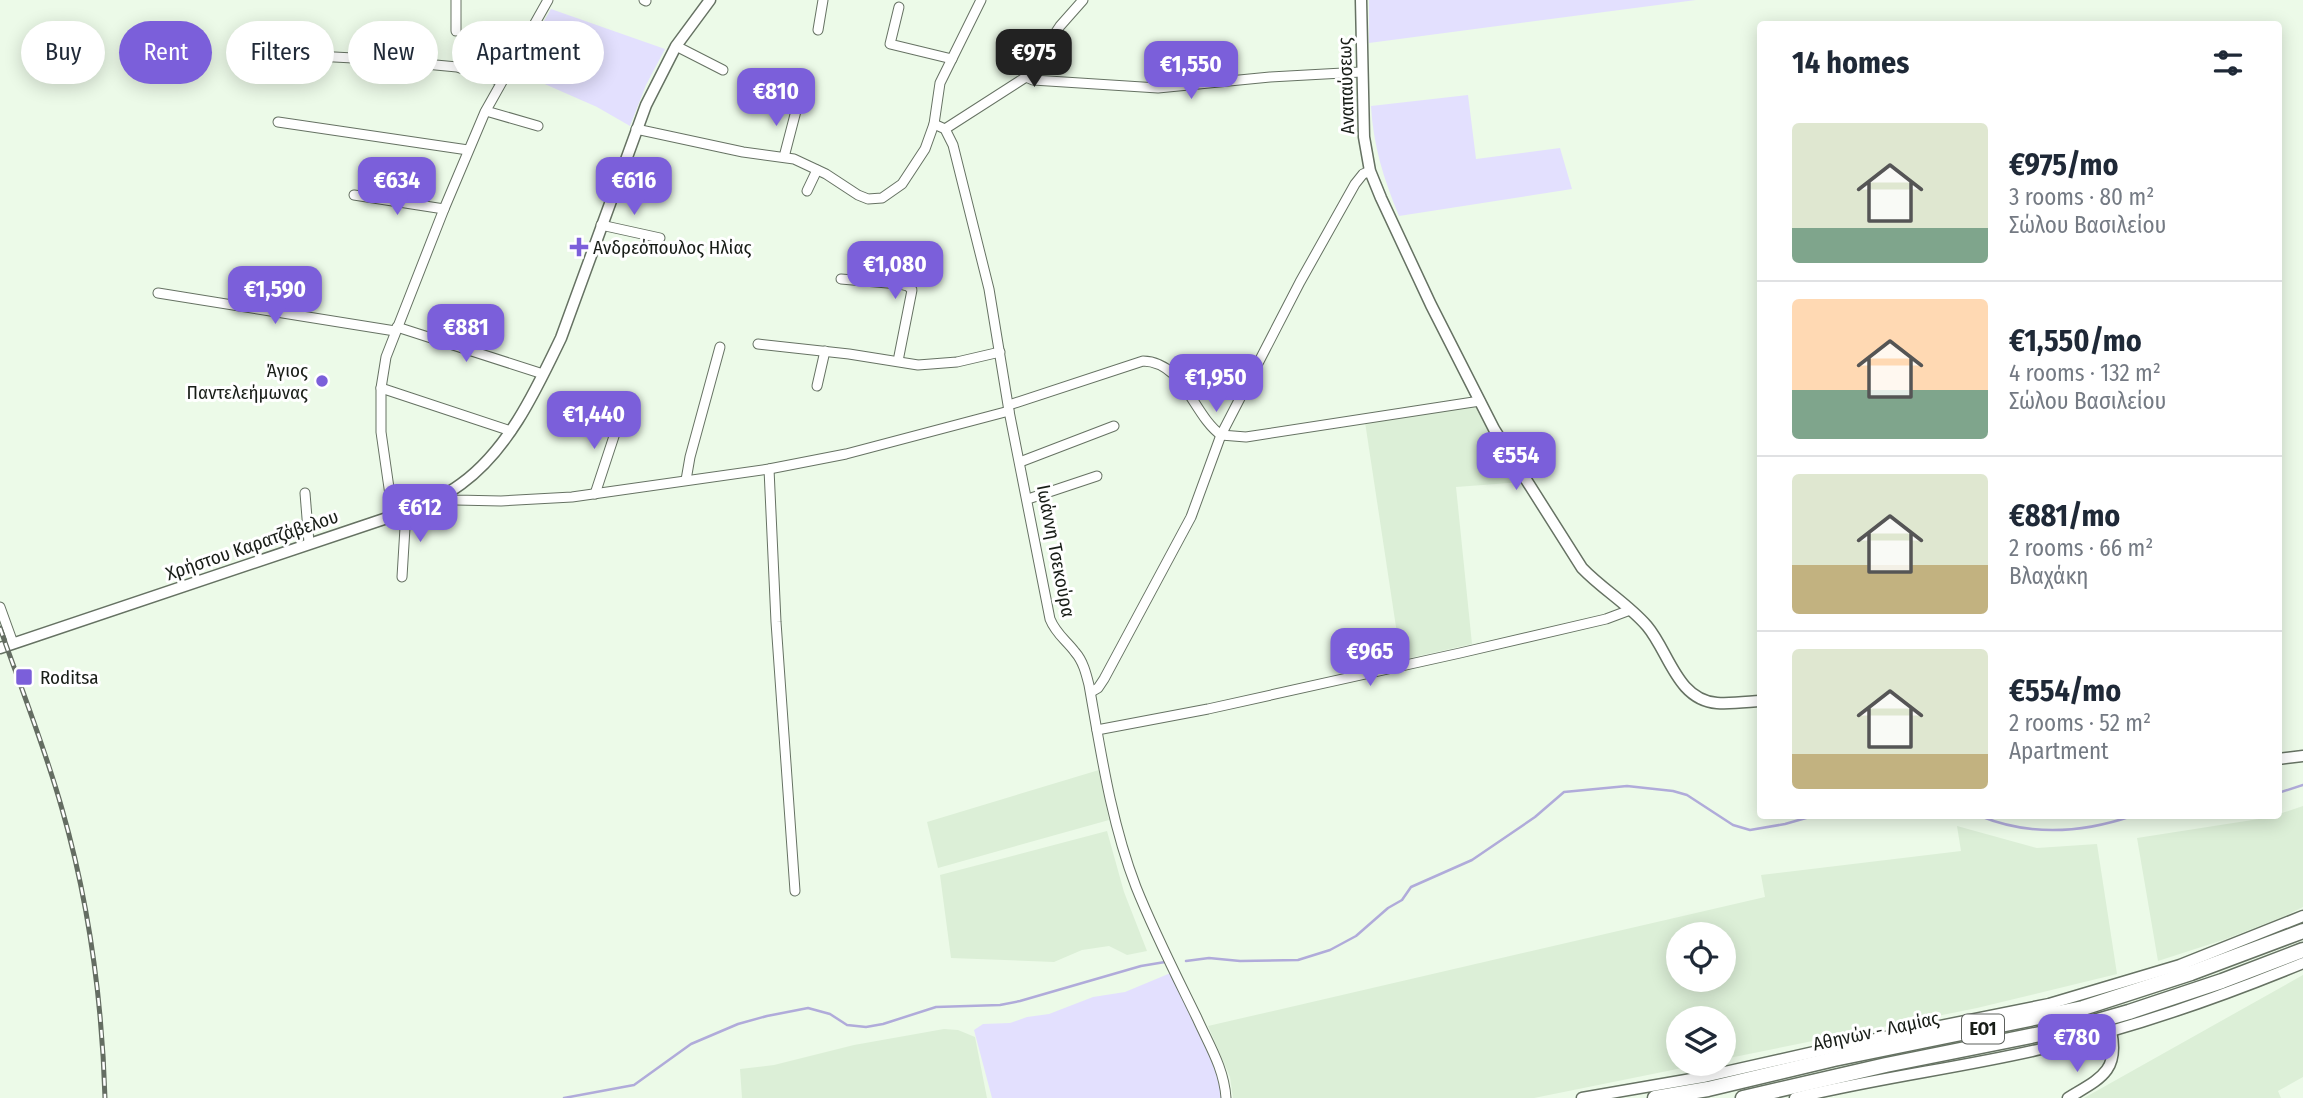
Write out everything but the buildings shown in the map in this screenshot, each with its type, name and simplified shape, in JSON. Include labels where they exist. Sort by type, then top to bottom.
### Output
[{"type":"main road","name":"Αθηνών - Λαμίας","points":[[1655,1098],[2083,1008],[2191,974],[2303,930]]},
{"type":"main road","name":"Αθηνών - Λαμίας","points":[[1743,1098],[2090,1023],[2222,981],[2303,950]]},
{"type":"street","points":[[456,0],[456,21]]},
{"type":"street","points":[[536,21],[548,0]]},
{"type":"street","name":"Χρήστου Καρατζάβελου","points":[[6,645],[393,516],[441,496],[462,484],[481,467],[511,431],[561,338],[636,129],[659,76],[676,46],[710,0]]},
{"type":"street","points":[[818,30],[823,0]]},
{"type":"street","points":[[636,129],[743,152],[785,157],[817,170],[858,195],[868,199],[882,198],[902,184],[925,149],[934,124],[940,83],[981,0]]},
{"type":"street","points":[[934,124],[945,129],[1026,77],[1060,26],[1082,0]]},
{"type":"street","name":"Αναπαύσεως","points":[[1361,0],[1364,137],[1370,171],[1392,225],[1507,449],[1582,568],[1650,629],[1691,694],[1717,703],[1757,701]]},
{"type":"street","points":[[899,7],[890,44],[952,59]]},
{"type":"street","points":[[676,46],[723,70]]},
{"type":"street","points":[[334,57],[452,67]]},
{"type":"street","points":[[1026,77],[1033,80],[1158,88],[1270,77],[1362,72]]},
{"type":"street","points":[[393,516],[381,432],[381,388],[386,357],[468,150],[500,84]]},
{"type":"street","points":[[785,157],[796,107]]},
{"type":"street","points":[[486,111],[538,126]]},
{"type":"street","points":[[278,122],[468,150]]},
{"type":"street","name":"Ιωάννη Τσεκούρα","points":[[945,129],[953,145],[989,289],[1050,619],[1059,635],[1080,658],[1091,692],[1107,785],[1124,855],[1155,933],[1215,1054],[1226,1098]]},
{"type":"street","points":[[807,191],[817,170]]},
{"type":"street","points":[[1091,692],[1098,688],[1104,679],[1178,544],[1191,517],[1221,435],[1300,282],[1355,184],[1363,174],[1370,171]]},
{"type":"street","points":[[354,195],[444,209]]},
{"type":"street","points":[[601,225],[660,238]]},
{"type":"street","points":[[841,279],[900,284],[912,290],[898,362]]},
{"type":"street","points":[[158,293],[396,329],[543,374]]},
{"type":"street","points":[[758,344],[930,365],[1000,352]]},
{"type":"street","points":[[685,480],[720,347]]},
{"type":"street","points":[[817,386],[825,351]]},
{"type":"street","points":[[441,496],[456,500],[501,501],[595,494],[769,469],[846,454],[1009,408],[1143,361],[1160,364],[1174,376],[1215,431],[1221,435],[1246,436],[1480,401]]},
{"type":"street","points":[[381,388],[511,431]]},
{"type":"street","points":[[595,494],[621,418]]},
{"type":"street","points":[[1020,463],[1114,426]]},
{"type":"street","points":[[769,469],[776,622],[795,891]]},
{"type":"street","points":[[1028,499],[1097,476]]},
{"type":"street","points":[[306,493],[309,543]]},
{"type":"street","points":[[402,577],[406,511]]},
{"type":"street","points":[[0,607],[6,645]]},
{"type":"street","points":[[1097,730],[1208,709],[1473,650],[1606,619],[1630,610]]},
{"type":"street","points":[[2282,759],[2303,756]]},
{"type":"street","points":[[1581,1098],[1703,1077],[2049,1004],[2180,965],[2303,916]]},
{"type":"street","points":[[1796,1098],[2039,1050],[2111,1031],[2201,1002],[2303,963]]},
{"type":"street","points":[[2068,1098],[2103,1077],[2113,1052],[2111,1031]]},
{"type":"shaded area","points":[[1369,0],[1696,0],[1369,43]]},
{"type":"shaded area","points":[[551,9],[585,21],[544,21]]},
{"type":"shaded area","points":[[604,28],[665,49],[646,85],[630,126],[597,107],[545,84],[604,84]]},
{"type":"shaded area","points":[[1468,95],[1476,159],[1560,148],[1572,189],[1399,216],[1380,162],[1371,106]]},
{"type":"shaded area","points":[[1477,406],[1523,482],[1456,487],[1472,644],[1401,660],[1365,422]]},
{"type":"shaded area","points":[[1099,770],[1109,820],[938,868],[927,822]]},
{"type":"shaded area","points":[[2303,806],[2303,907],[2226,939],[2158,961],[2137,838],[2259,819],[2282,819],[2282,813]]},
{"type":"shaded area","points":[[1957,826],[2037,848],[2097,844],[2117,974],[1977,1008],[1736,1057],[1736,1006],[1666,1006],[1666,1071],[1534,1098],[1233,1098],[1230,1077],[1208,1026],[1765,897],[1761,875],[1961,851]]},
{"type":"shaded area","points":[[1107,831],[1124,892],[1147,951],[1127,955],[1109,946],[1082,950],[1054,962],[951,958],[940,875]]},
{"type":"shaded area","points":[[1173,972],[1217,1066],[1224,1098],[992,1098],[974,1030],[983,1024],[1010,1023],[1049,1014],[1093,997],[1125,992]]},
{"type":"shaded area","points":[[2303,975],[2303,1077],[2278,1091],[2281,1098],[2084,1098]]},
{"type":"shaded area","points":[[944,1029],[958,1030],[975,1037],[987,1098],[742,1098],[740,1069],[774,1065],[854,1045]]},
{"type":"waterway","points":[[2282,792],[2303,785]]},
{"type":"waterway","points":[[1186,961],[1209,958],[1240,961],[1298,960],[1330,950],[1356,936],[1388,908],[1402,900],[1411,887],[1472,860],[1535,817],[1564,792],[1627,786],[1673,791],[1687,795],[1733,825],[1750,830],[1802,819]]},
{"type":"waterway","points":[[1990,819],[2017,827],[2056,830],[2094,826],[2122,819]]},
{"type":"waterway","points":[[564,1098],[634,1085],[691,1044],[738,1024],[767,1016],[808,1008],[830,1014],[847,1025],[866,1027],[936,1007],[1000,1005],[1020,1001],[1141,966],[1165,962]]},
{"type":"railway","points":[[0,628],[55,786],[80,880],[97,988],[105,1098]]},
{"type":"place","name":"Ανδρεόπουλος Ηλίας","points":[[579,247]]},
{"type":"place","name":"Άγιος Παντελεήμωνας","points":[[322,381]]},
{"type":"place","name":"Roditsa","points":[[24,677]]}]
